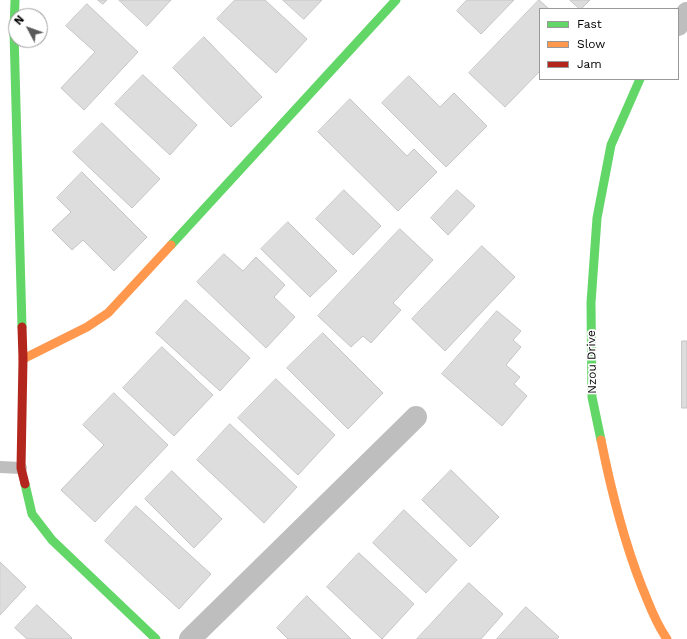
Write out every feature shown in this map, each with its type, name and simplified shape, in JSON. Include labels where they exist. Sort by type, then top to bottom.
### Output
[{"type":"street","points":[[15,0],[7,34],[23,359],[21,468],[32,514],[52,540],[156,639]]},
{"type":"street","points":[[23,359],[87,327],[108,313],[396,0]]},
{"type":"street","points":[[679,24],[687,13]]},
{"type":"street","name":"Nzou Drive","points":[[640,80],[611,145],[598,218],[591,303],[592,397],[610,485],[630,556],[656,625],[667,639]]},
{"type":"street","points":[[190,639],[416,417]]},
{"type":"lane","points":[[0,467],[21,468]]},
{"type":"building","points":[[98,0],[107,0],[103,4]]},
{"type":"building","points":[[119,0],[171,0],[147,26]]},
{"type":"building","points":[[235,0],[265,0],[307,39],[276,73],[217,19]]},
{"type":"building","points":[[283,0],[322,0],[304,19]]},
{"type":"building","points":[[467,0],[514,0],[481,34],[457,11]]},
{"type":"building","points":[[539,0],[548,8],[539,8],[539,72],[505,107],[469,73]]},
{"type":"building","points":[[570,0],[590,0],[582,8],[579,8]]},
{"type":"building","points":[[87,4],[138,52],[84,110],[61,88],[95,52],[66,26]]},
{"type":"building","points":[[204,37],[262,97],[231,127],[173,68]]},
{"type":"building","points":[[143,75],[197,125],[170,155],[115,104]]},
{"type":"building","points":[[409,76],[440,107],[454,93],[487,126],[446,167],[382,103]]},
{"type":"building","points":[[350,99],[407,156],[414,149],[437,172],[398,211],[318,132]]},
{"type":"building","points":[[102,123],[160,179],[132,208],[73,152]]},
{"type":"building","points":[[82,172],[147,237],[114,271],[83,240],[72,250],[52,230],[71,212],[57,198]]},
{"type":"building","points":[[344,190],[381,226],[353,255],[316,219]]},
{"type":"building","points":[[457,190],[475,206],[448,235],[431,218]]},
{"type":"building","points":[[288,222],[337,271],[310,297],[261,249]]},
{"type":"building","points":[[400,229],[433,260],[393,303],[401,310],[371,343],[363,336],[351,347],[318,316]]},
{"type":"building","points":[[482,246],[515,277],[445,351],[412,319]]},
{"type":"building","points":[[224,254],[243,271],[256,257],[285,285],[274,297],[295,317],[266,348],[197,282]]},
{"type":"building","points":[[186,300],[250,358],[220,391],[156,333]]},
{"type":"building","points":[[497,311],[521,331],[513,340],[521,347],[506,365],[520,377],[514,384],[527,396],[502,426],[442,374]]},
{"type":"building","points":[[323,333],[383,393],[348,429],[287,368]]},
{"type":"building","points":[[682,341],[687,341],[687,408],[682,408]]},
{"type":"building","points":[[162,347],[213,395],[174,436],[123,388]]},
{"type":"building","points":[[276,379],[335,435],[298,475],[238,418]]},
{"type":"building","points":[[114,393],[168,445],[95,522],[61,490],[104,445],[83,425]]},
{"type":"building","points":[[230,424],[297,487],[264,523],[197,460]]},
{"type":"building","points":[[451,470],[499,517],[470,547],[422,500]]},
{"type":"building","points":[[172,471],[222,519],[194,548],[145,499]]},
{"type":"building","points":[[136,506],[211,574],[179,609],[105,541]]},
{"type":"building","points":[[404,510],[457,560],[426,593],[373,543]]},
{"type":"building","points":[[359,553],[414,604],[382,639],[327,587]]},
{"type":"building","points":[[0,562],[26,587],[0,615]]},
{"type":"building","points":[[469,583],[503,614],[481,639],[417,639]]},
{"type":"building","points":[[307,596],[351,639],[288,639],[277,628]]},
{"type":"building","points":[[37,605],[72,638],[27,639],[15,628]]},
{"type":"building","points":[[526,607],[559,637],[557,639],[497,639]]},
{"type":"traffic: fast","points":[[15,0],[14,32],[22,327]]},
{"type":"traffic: fast","points":[[171,245],[396,0]]},
{"type":"traffic: fast","points":[[601,440],[592,397],[591,303],[597,218],[611,145],[640,80]]},
{"type":"traffic: fast","points":[[25,484],[32,514],[52,540],[156,639]]},
{"type":"traffic: slow","points":[[23,359],[87,327],[108,313],[171,245]]},
{"type":"traffic: slow","points":[[601,440],[613,496],[623,533],[653,614],[667,639]]},
{"type":"traffic: jam","points":[[22,327],[23,359],[21,468],[25,484]]}]
